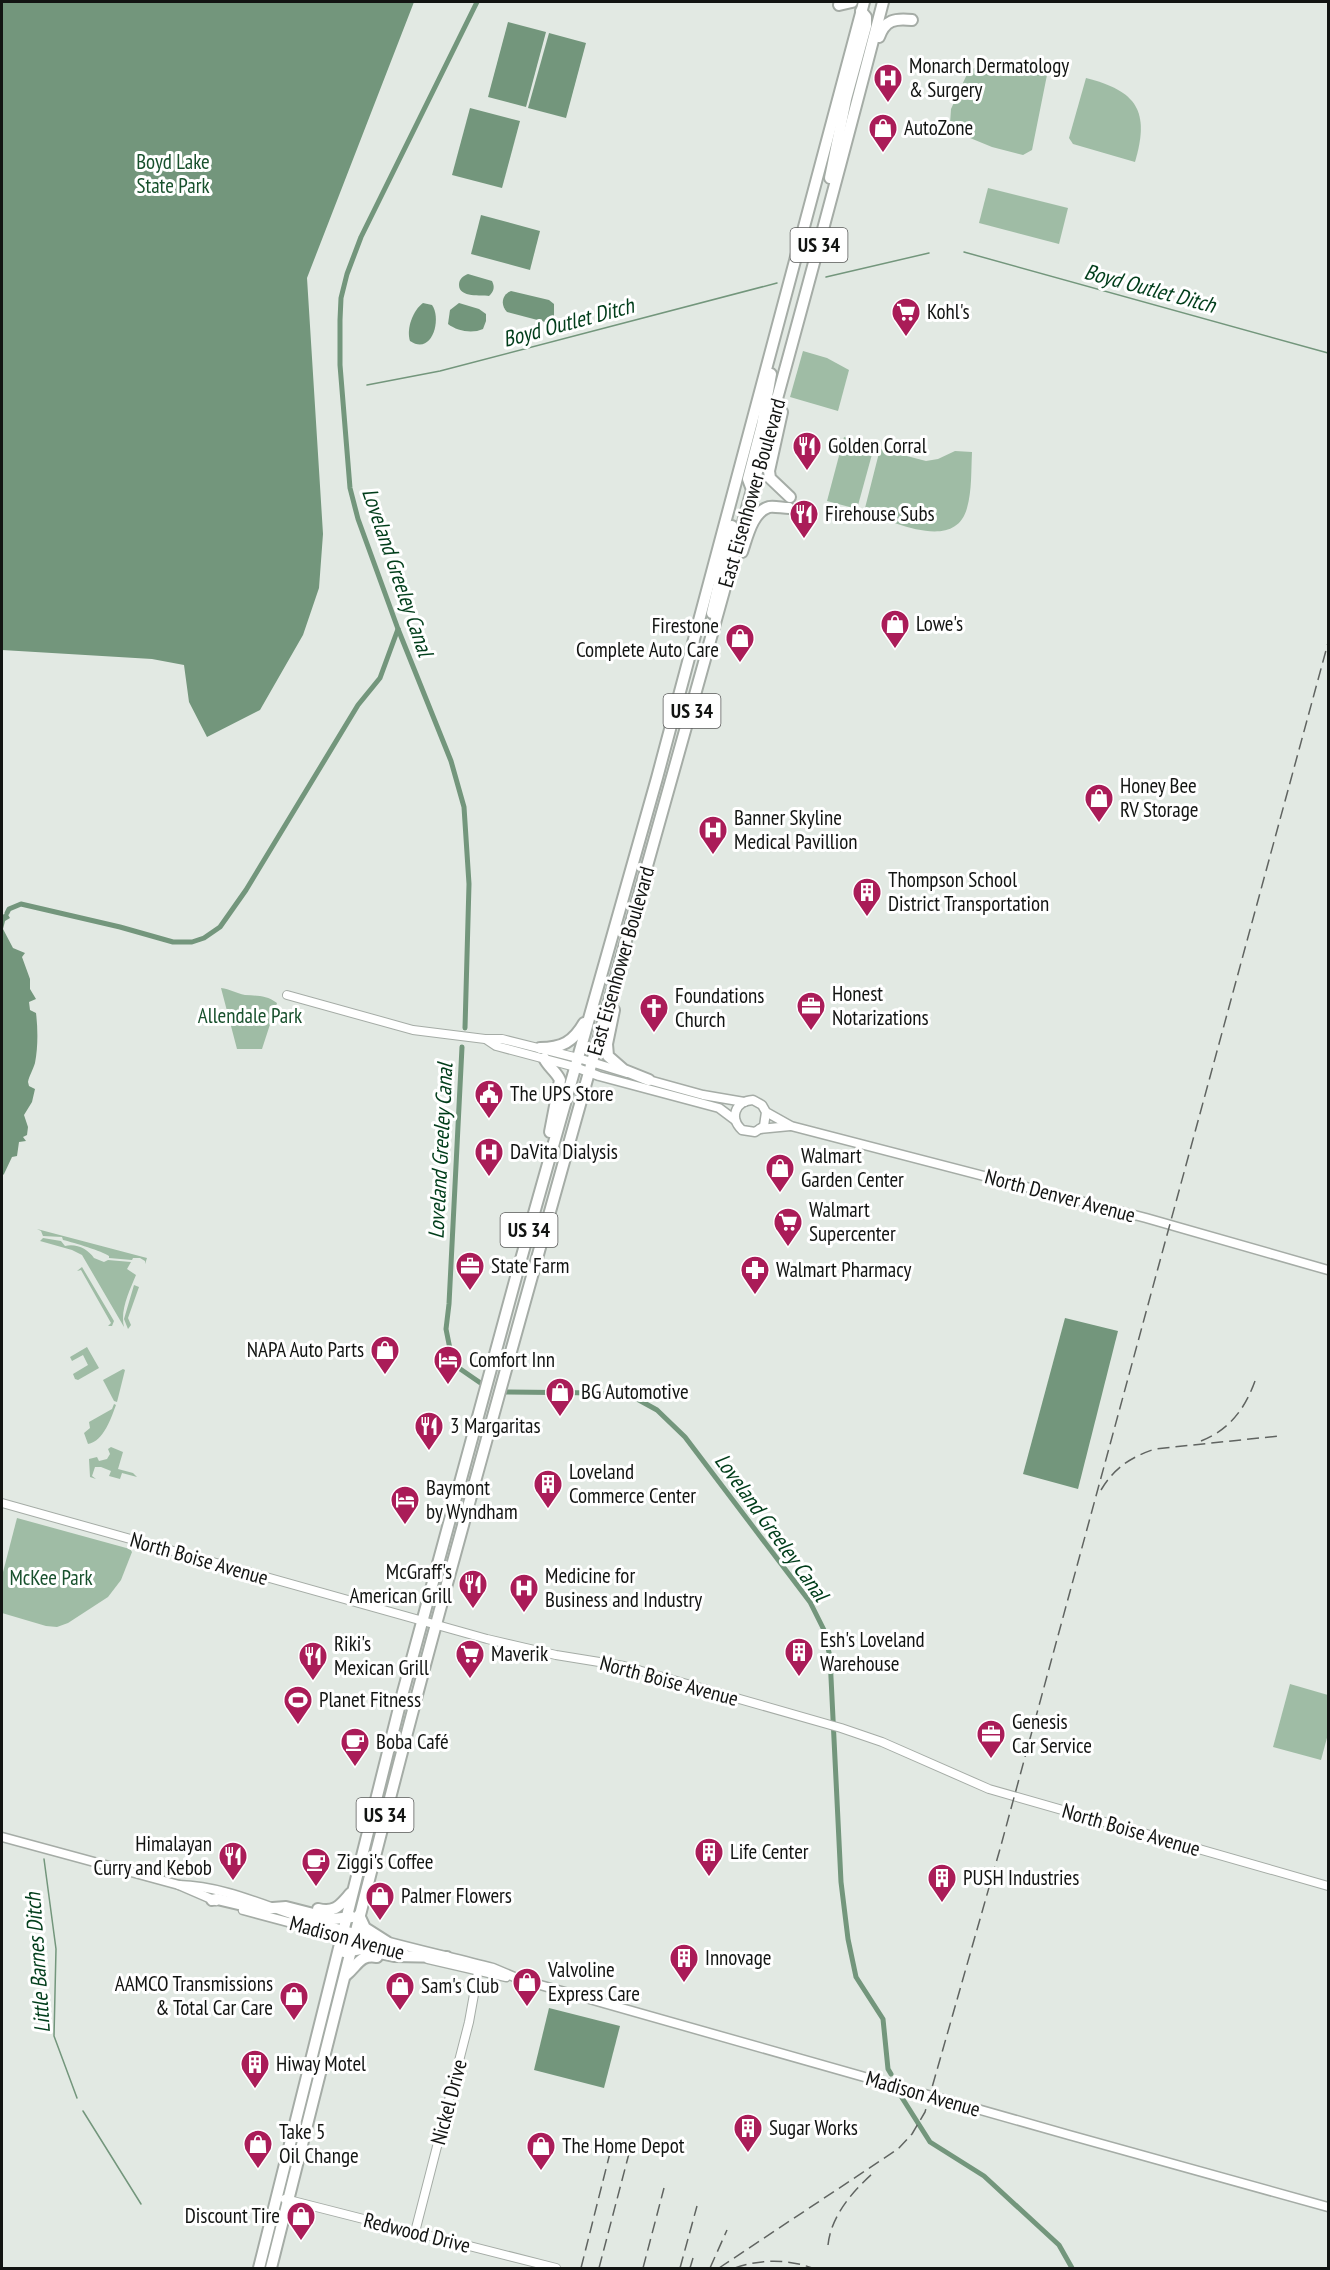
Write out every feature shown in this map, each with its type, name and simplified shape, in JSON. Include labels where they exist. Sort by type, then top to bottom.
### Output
[{"type":"highway","points":[[838,5],[852,2]]},
{"type":"highway","name":"East Eisenhower Boulevard","points":[[271,2268],[283,2198],[336,1960],[360,1911],[435,1625],[797,329],[880,4]]},
{"type":"highway","points":[[824,225],[824,205],[846,99],[867,21],[862,6]]},
{"type":"highway","name":"East Eisenhower Boulevard","points":[[259,2268],[283,2198],[344,1977],[354,1891],[395,1726],[550,1154],[654,789],[862,6]]},
{"type":"highway","points":[[861,85],[866,80],[882,28],[895,19],[912,20]]},
{"type":"highway","points":[[725,591],[732,579],[756,517],[769,507],[789,502],[770,478],[769,471],[797,346],[797,329]]},
{"type":"highway","points":[[751,487],[748,479],[762,425],[774,338]]},
{"type":"highway","points":[[707,656],[713,606],[739,495],[736,483]]},
{"type":"highway","points":[[649,1080],[618,1066],[610,1059],[606,1049],[638,903],[644,849],[658,795],[654,789]]},
{"type":"highway","points":[[550,1154],[546,1148],[560,1080],[542,1053],[559,1047],[574,1037],[590,1011],[600,981]]},
{"type":"highway","points":[[394,1778],[400,1734],[395,1726]]},
{"type":"highway","points":[[254,1902],[289,1901],[333,1911],[342,1905],[354,1891]]},
{"type":"highway","points":[[212,1900],[218,1899],[260,1909],[290,1907],[328,1918],[368,1950],[394,1956],[443,1959]]},
{"type":"highway","points":[[348,1934],[360,1911]]},
{"type":"highway","points":[[360,1911],[365,1928],[387,1942]]},
{"type":"highway","points":[[344,1977],[358,1961],[369,1956],[422,1963],[443,1959]]},
{"type":"main road","points":[[576,1063],[719,1108],[735,1120]]},
{"type":"main road","points":[[591,1068],[649,1080],[703,1095],[758,1102],[766,1112],[766,1122],[755,1132],[746,1132],[738,1127],[735,1120],[735,1111],[744,1102]]},
{"type":"main road","name":"North Denver Avenue","points":[[766,1112],[791,1126],[1138,1216],[1329,1270]]},
{"type":"main road","name":"North Denver Avenue","points":[[760,1129],[791,1126]]},
{"type":"main road","name":"Madison Avenue","points":[[2,1837],[179,1886],[212,1900],[387,1942],[478,1972],[519,1979],[1329,2206]]},
{"type":"main road","name":"Madison Avenue","points":[[179,1886],[201,1887],[274,1908]]},
{"type":"main road","name":"Madison Avenue","points":[[443,1959],[493,1968],[519,1979]]},
{"type":"street","points":[[287,995],[413,1030],[485,1039],[496,1046],[542,1053],[576,1063]]},
{"type":"street","name":"North Boise Avenue","points":[[2,1503],[435,1625],[506,1644],[624,1666],[841,1728],[882,1742],[988,1789],[1329,1886]]},
{"type":"street","name":"Nickel Drive","points":[[415,2232],[468,2027],[478,1972]]},
{"type":"street","name":"Redwood Drive","points":[[283,2198],[556,2268]]},
{"type":"green space","points":[[985,61],[1025,65],[1047,75],[1032,150],[1023,155],[992,147],[953,131],[950,124],[951,109],[968,72]]},
{"type":"green space","points":[[1086,78],[1117,89],[1135,106],[1140,116],[1141,129],[1135,162],[1073,144],[1069,138]]},
{"type":"green space","points":[[988,188],[1068,208],[1059,244],[979,223]]},
{"type":"green space","points":[[803,351],[827,358],[849,370],[838,411],[790,397]]},
{"type":"green space","points":[[844,437],[874,447],[857,509],[827,501]]},
{"type":"green space","points":[[880,449],[926,461],[938,459],[955,451],[972,452],[969,501],[960,521],[950,529],[921,530],[864,512]]},
{"type":"green space","name":"Allendale Park","points":[[221,988],[245,995],[265,997],[277,1003],[262,1049],[237,1049]]},
{"type":"green space","points":[[37,1229],[147,1258],[145,1264],[145,1261],[140,1258],[132,1260],[109,1258],[101,1252],[63,1240],[62,1237],[43,1236]]},
{"type":"green space","points":[[43,1238],[61,1241],[65,1246],[73,1245],[81,1248],[104,1262],[108,1260],[131,1262],[127,1269],[136,1275],[124,1308],[124,1327],[82,1255],[40,1241]]},
{"type":"green space","points":[[82,1267],[114,1321],[112,1326],[108,1326],[111,1323],[81,1270],[77,1271]]},
{"type":"green space","points":[[134,1285],[139,1287],[128,1318],[131,1325],[128,1329],[124,1319]]},
{"type":"green space","points":[[87,1347],[99,1368],[78,1380],[73,1374],[88,1365],[83,1355],[72,1361],[70,1357]]},
{"type":"green space","points":[[125,1370],[117,1402],[114,1401],[103,1380]]},
{"type":"green space","points":[[114,1404],[116,1405],[112,1416],[103,1434],[88,1444],[84,1433],[90,1428],[89,1422],[112,1409]]},
{"type":"green space","points":[[111,1447],[123,1452],[118,1469],[133,1473],[137,1477],[122,1473],[120,1479],[109,1476],[111,1471],[95,1467],[92,1476],[96,1479],[90,1477],[89,1459],[97,1457],[99,1461],[107,1459],[110,1454],[108,1449]]},
{"type":"green space","name":"McKee Park","points":[[17,1518],[130,1549],[132,1552],[121,1580],[108,1597],[68,1623],[57,1627],[2,1613],[2,1576]]},
{"type":"green space","points":[[1290,1684],[1328,1695],[1328,1734],[1321,1760],[1273,1747]]},
{"type":"shaded area","name":"Boyd Lake State Park","points":[[2,2],[414,2],[307,278],[323,534],[319,588],[303,635],[260,710],[207,737],[189,702],[184,665],[152,659],[2,650]]},
{"type":"shaded area","points":[[508,22],[546,32],[526,107],[488,97]]},
{"type":"shaded area","points":[[549,33],[586,43],[566,118],[528,108]]},
{"type":"shaded area","points":[[470,108],[520,121],[502,188],[452,175]]},
{"type":"shaded area","points":[[481,215],[540,231],[530,270],[471,254]]},
{"type":"shaded area","points":[[468,274],[492,281],[494,289],[489,296],[471,295],[460,289],[460,281]]},
{"type":"shaded area","points":[[511,291],[549,300],[554,304],[554,316],[545,322],[507,312],[503,306],[503,300]]},
{"type":"shaded area","points":[[423,303],[432,305],[436,319],[433,334],[429,340],[424,344],[418,344],[410,341],[409,331],[413,315]]},
{"type":"shaded area","points":[[459,303],[479,309],[486,314],[483,329],[465,331],[448,324],[450,310]]},
{"type":"shaded area","points":[[7,913],[10,918],[5,921],[3,929],[13,948],[25,953],[22,957],[30,979],[30,989],[36,999],[29,1002],[30,1010],[36,1013],[37,1051],[28,1082],[29,1086],[35,1089],[32,1102],[24,1115],[28,1127],[27,1135],[23,1137],[26,1141],[19,1142],[17,1156],[12,1157],[2,1176],[2,915]]},
{"type":"shaded area","points":[[1065,1318],[1118,1331],[1078,1489],[1023,1474]]},
{"type":"shaded area","points":[[549,2008],[620,2026],[604,2088],[534,2070]]},
{"type":"waterway","name":"Loveland Greeley Canal","points":[[465,1028],[469,884],[464,807],[451,761],[398,629],[358,519],[350,488],[340,365],[340,320],[341,298],[347,274],[361,237],[477,2]]},
{"type":"waterway","name":"Boyd Outlet Ditch","points":[[964,252],[1328,353]]},
{"type":"waterway","name":"Boyd Outlet Ditch","points":[[826,277],[929,253]]},
{"type":"waterway","name":"Boyd Outlet Ditch","points":[[367,385],[440,371],[777,283]]},
{"type":"waterway","points":[[7,913],[9,909],[21,904],[173,942],[192,942],[204,938],[220,927],[246,890],[358,705],[380,678],[398,629]]},
{"type":"waterway","name":"Loveland Greeley Canal","points":[[462,1047],[446,1329],[453,1364],[482,1384]]},
{"type":"waterway","name":"Loveland Greeley Canal","points":[[506,1392],[601,1393],[637,1399],[657,1410],[685,1437],[810,1602],[824,1630],[830,1657],[841,1882],[848,1939],[856,1977],[883,2019],[888,2069],[891,2074]]},
{"type":"waterway","name":"Little Barnes Ditch","points":[[44,1859],[56,1949],[54,2036],[77,2098]]},
{"type":"waterway","name":"Loveland Greeley Canal","points":[[899,2093],[930,2142],[984,2176],[1059,2245],[1072,2268]]},
{"type":"waterway","name":"Little Barnes Ditch","points":[[83,2111],[141,2204]]},
{"type":"railway","points":[[719,2268],[898,2149],[912,2134],[925,2112],[1000,1849],[1328,643]]},
{"type":"railway","points":[[1201,1441],[1228,1425],[1246,1401],[1255,1381]]},
{"type":"railway","points":[[1101,1490],[1124,1464],[1155,1449],[1279,1436]]},
{"type":"railway","points":[[599,2268],[632,2142]]},
{"type":"railway","points":[[581,2268],[612,2145]]},
{"type":"railway","points":[[828,2245],[838,2214],[873,2173]]},
{"type":"railway","points":[[643,2268],[664,2188]]},
{"type":"railway","points":[[680,2268],[697,2206]]},
{"type":"railway","points":[[710,2268],[727,2230]]},
{"type":"railway","points":[[690,2268],[693,2258]]},
{"type":"railway","points":[[735,2268],[774,2261],[812,2268]]},
{"type":"place","name":"Monarch Dermatology & Surgery","points":[[888,104]]},
{"type":"place","name":"AutoZone","points":[[883,154]]},
{"type":"place","name":"Kohl's","points":[[906,338]]},
{"type":"place","name":"Golden Corral","points":[[807,472]]},
{"type":"place","name":"Firehouse Subs","points":[[804,540]]},
{"type":"place","name":"Lowe's","points":[[895,650]]},
{"type":"place","name":"Firestone Complete Auto Care","points":[[740,664]]},
{"type":"place","name":"Honey Bee RV Storage","points":[[1099,824]]},
{"type":"place","name":"Banner Skyline Medical Pavillion","points":[[713,856]]},
{"type":"place","name":"Thompson School District Transportation","points":[[867,918]]},
{"type":"place","name":"Honest Notarizations","points":[[811,1032]]},
{"type":"place","name":"Foundations Church","points":[[654,1034]]},
{"type":"place","name":"The UPS Store","points":[[489,1120]]},
{"type":"place","name":"DaVita Dialysis","points":[[489,1178]]},
{"type":"place","name":"Walmart Garden Center","points":[[780,1194]]},
{"type":"place","name":"Walmart Supercenter","points":[[788,1248]]},
{"type":"place","name":"State Farm","points":[[470,1292]]},
{"type":"place","name":"Walmart Pharmacy","points":[[755,1296]]},
{"type":"place","name":"NAPA Auto Parts","points":[[385,1376]]},
{"type":"place","name":"Comfort Inn","points":[[448,1386]]},
{"type":"place","name":"BG Automotive","points":[[560,1418]]},
{"type":"place","name":"3 Margaritas","points":[[429,1452]]},
{"type":"place","name":"Loveland Commerce Center","points":[[548,1510]]},
{"type":"place","name":"Baymont by Wyndham","points":[[405,1526]]},
{"type":"place","name":"McGraff's American Grill","points":[[473,1610]]},
{"type":"place","name":"Medicine for Business and Industry","points":[[524,1614]]},
{"type":"place","name":"Esh's Loveland Warehouse","points":[[799,1678]]},
{"type":"place","name":"Maverik","points":[[470,1680]]},
{"type":"place","name":"Riki's Mexican Grill","points":[[313,1682]]},
{"type":"place","name":"Planet Fitness","points":[[298,1726]]},
{"type":"place","name":"Genesis Car Service","points":[[991,1760]]},
{"type":"place","name":"Boba Café","points":[[355,1768]]},
{"type":"place","name":"Life Center","points":[[709,1878]]},
{"type":"place","name":"Himalayan Curry and Kebob","points":[[233,1882]]},
{"type":"place","name":"Ziggi's Coffee","points":[[316,1888]]},
{"type":"place","name":"PUSH Industries","points":[[942,1904]]},
{"type":"place","name":"Palmer Flowers","points":[[380,1922]]},
{"type":"place","name":"Innovage","points":[[684,1984]]},
{"type":"place","name":"Valvoline Express Care","points":[[527,2008]]},
{"type":"place","name":"Sam's Club","points":[[400,2012]]},
{"type":"place","name":"AAMCO Transmissions & Total Car Care","points":[[294,2022]]},
{"type":"place","name":"Hiway Motel","points":[[255,2090]]},
{"type":"place","name":"Sugar Works","points":[[748,2154]]},
{"type":"place","name":"Take 5 Oil Change","points":[[258,2170]]},
{"type":"place","name":"The Home Depot","points":[[541,2172]]},
{"type":"place","name":"Discount Tire","points":[[301,2242]]}]
